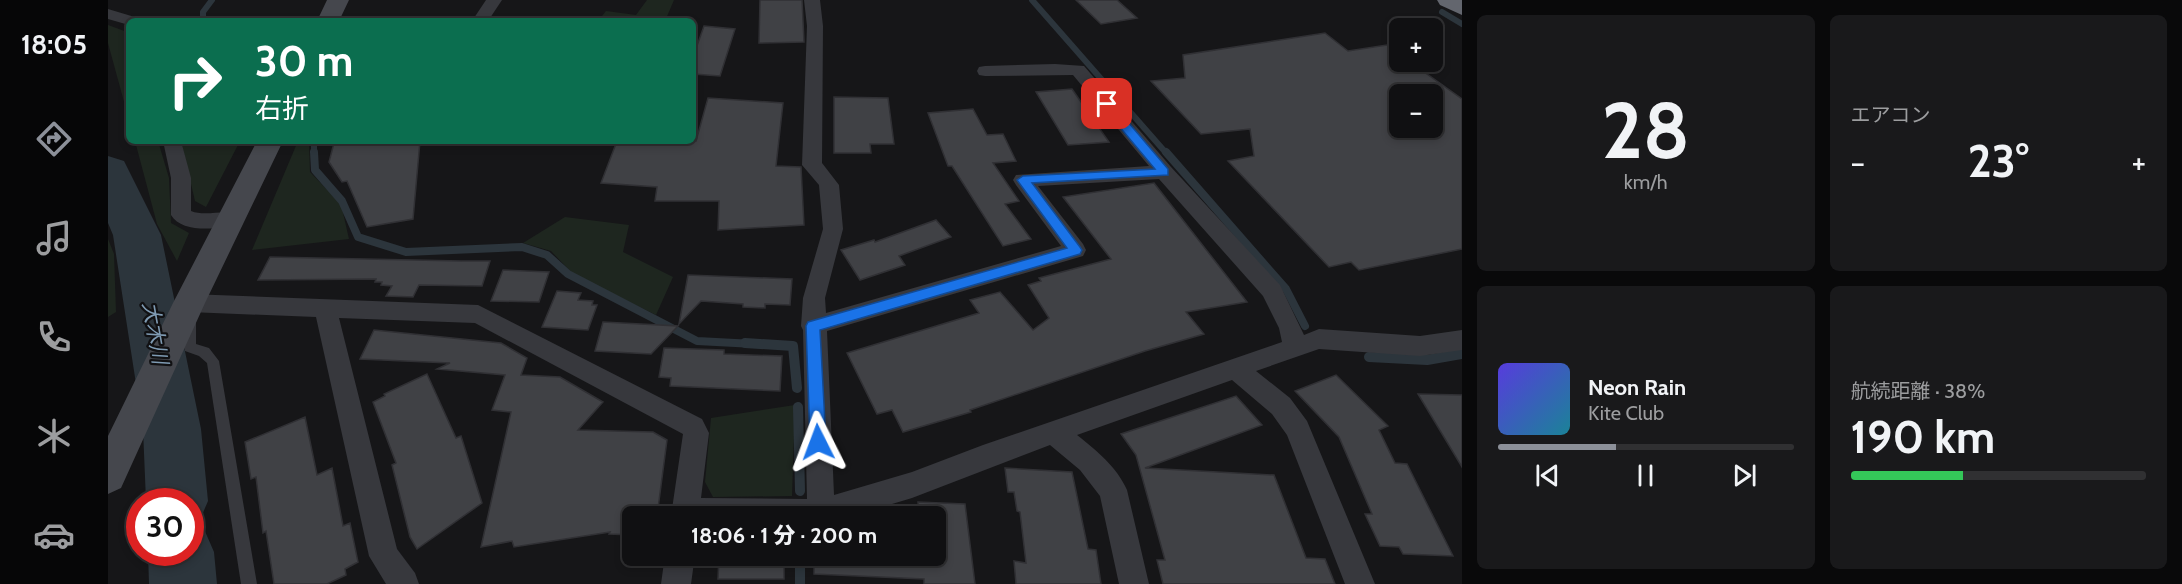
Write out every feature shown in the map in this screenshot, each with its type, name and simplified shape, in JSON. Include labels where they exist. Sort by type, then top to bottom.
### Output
[{"type":"street","points":[[329,18],[338,0]]},
{"type":"street","points":[[482,18],[494,0]]},
{"type":"street","points":[[812,0],[815,26],[812,165],[829,185],[832,229],[813,298],[821,506]]},
{"type":"street","points":[[108,14],[126,19]]},
{"type":"street","points":[[985,71],[1078,70],[1164,172],[1272,291],[1291,328],[1295,348]]},
{"type":"street","points":[[173,144],[181,178],[181,215],[195,221],[231,219]]},
{"type":"street","points":[[112,468],[189,303],[268,144]]},
{"type":"street","points":[[813,326],[1075,250],[1023,180],[1164,172]]},
{"type":"street","points":[[189,303],[478,314],[693,427],[696,433],[687,506]]},
{"type":"street","points":[[325,308],[384,556],[404,584]]},
{"type":"street","points":[[841,506],[912,485],[983,457],[1319,339],[1420,346],[1462,340]]},
{"type":"street","points":[[1236,369],[1281,406],[1298,429],[1360,584]]},
{"type":"street","points":[[1055,433],[1089,461],[1113,490],[1134,584]]},
{"type":"street","points":[[676,584],[678,566]]},
{"type":"lane","points":[[189,303],[190,347],[204,352],[213,361],[249,584]]},
{"type":"shaded area","points":[[647,0],[674,0],[666,18],[600,18],[606,11],[636,15]]},
{"type":"shaded area","points":[[108,25],[126,32],[126,109],[108,43]]},
{"type":"shaded area","points":[[136,144],[159,144],[169,178],[171,223],[189,233],[177,261],[157,224]]},
{"type":"shaded area","points":[[182,144],[238,144],[206,207],[195,201]]},
{"type":"shaded area","points":[[297,144],[309,144],[310,172],[341,204],[349,239],[252,250]]},
{"type":"shaded area","points":[[565,217],[629,225],[623,252],[673,277],[656,315],[573,274],[551,251],[523,243]]},
{"type":"shaded area","points":[[108,239],[114,254],[116,312],[108,317]]},
{"type":"shaded area","points":[[795,405],[792,496],[713,497],[705,482],[711,418]]},
{"type":"building","points":[[760,0],[802,0],[804,42],[759,43]]},
{"type":"building","points":[[1076,0],[1117,0],[1137,18],[1101,24]]},
{"type":"building","points":[[704,26],[735,29],[720,76],[696,74],[696,49]]},
{"type":"building","points":[[1325,33],[1348,51],[1387,45],[1389,46],[1389,72],[1424,72],[1441,84],[1389,84],[1389,138],[1443,138],[1443,85],[1462,99],[1462,249],[1359,270],[1351,262],[1329,267],[1228,161],[1254,156],[1250,129],[1201,134],[1151,81],[1185,78],[1183,55]]},
{"type":"building","points":[[1072,89],[1109,142],[1068,145],[1036,92]]},
{"type":"building","points":[[834,97],[888,98],[894,144],[870,144],[871,153],[834,153]]},
{"type":"building","points":[[708,98],[783,103],[776,166],[801,167],[804,225],[718,230],[719,201],[655,201],[657,187],[601,183],[616,144],[696,144]]},
{"type":"building","points":[[973,109],[987,135],[1003,134],[1016,161],[993,163],[1019,201],[1005,204],[1031,239],[1003,246],[952,166],[948,166],[928,113]]},
{"type":"building","points":[[334,144],[420,144],[413,219],[367,227],[347,181],[342,182],[329,162]]},
{"type":"building","points":[[1154,183],[1247,302],[1186,312],[1204,334],[1145,351],[970,410],[971,412],[903,432],[892,410],[877,414],[847,353],[979,313],[970,300],[1000,292],[1033,330],[1049,318],[1028,285],[1041,281],[1039,278],[1111,259],[1063,197]]},
{"type":"building","points":[[936,220],[951,237],[899,256],[905,265],[860,280],[841,250],[874,240],[875,242]]},
{"type":"building","points":[[270,257],[490,261],[482,286],[419,285],[413,297],[386,296],[392,286],[381,285],[382,282],[375,282],[376,279],[258,280]]},
{"type":"building","points":[[503,270],[549,272],[539,302],[491,301]]},
{"type":"building","points":[[688,275],[792,279],[790,305],[765,304],[765,308],[701,301],[679,324]]},
{"type":"building","points":[[557,291],[581,293],[578,300],[593,301],[592,305],[597,305],[588,330],[542,327]]},
{"type":"building","points":[[603,322],[678,326],[651,354],[595,351]]},
{"type":"building","points":[[374,330],[501,343],[527,358],[521,375],[560,377],[603,402],[578,430],[653,432],[667,440],[658,506],[622,506],[622,535],[609,534],[610,532],[514,547],[512,541],[481,547],[511,412],[492,410],[505,375],[437,369],[450,363],[360,359]]},
{"type":"building","points":[[664,348],[724,350],[724,354],[782,356],[780,391],[670,386],[671,378],[659,377]]},
{"type":"building","points":[[427,374],[456,438],[461,436],[482,503],[417,549],[410,537],[392,465],[396,463],[373,402],[385,396],[384,394]]},
{"type":"building","points":[[1336,375],[1388,426],[1379,430],[1395,463],[1407,464],[1453,556],[1403,554],[1399,547],[1380,546],[1365,514],[1372,514],[1339,437],[1295,391]]},
{"type":"building","points":[[1418,394],[1462,395],[1462,467]]},
{"type":"building","points":[[1236,396],[1262,425],[1145,468],[1274,475],[1306,558],[1325,559],[1335,584],[1163,584],[1157,560],[1165,560],[1136,455],[1121,434]]},
{"type":"building","points":[[305,417],[317,475],[332,468],[343,526],[350,523],[358,562],[345,569],[346,575],[327,584],[274,584],[266,531],[263,533],[256,477],[251,479],[245,442]]},
{"type":"building","points":[[1005,468],[1072,472],[1088,549],[1096,550],[1101,584],[1016,584],[1014,561],[1026,563],[1020,512],[1017,511],[1014,492],[1008,492]]},
{"type":"building","points":[[918,502],[965,504],[975,584],[924,584],[924,579],[814,574],[814,566],[946,566],[946,506],[918,506]]},
{"type":"building","points":[[719,566],[784,566],[784,579],[718,579]]},
{"type":"waterway","points":[[203,18],[203,12],[212,0]]},
{"type":"waterway","points":[[1032,0],[1167,154]]},
{"type":"waterway","points":[[1442,12],[1462,24]]},
{"type":"waterway","points":[[314,144],[314,152]]},
{"type":"waterway","points":[[314,152],[315,170],[342,201],[358,237],[406,252],[522,247],[547,255],[568,274],[697,341],[774,345]]},
{"type":"waterway","points":[[1166,152],[1286,289],[1305,326]]},
{"type":"waterway","name":"大木川","points":[[108,171],[137,235],[172,429],[176,488]]},
{"type":"waterway","points":[[745,343],[793,346],[797,388]]},
{"type":"waterway","points":[[1369,357],[1427,360],[1462,354]]},
{"type":"waterway","points":[[798,407],[800,491]]},
{"type":"waterway","name":"大木川","points":[[182,566],[183,584]]},
{"type":"waterway","points":[[800,566],[800,584]]},
{"type":"route","points":[[818,442],[813,326],[1075,250],[1023,180],[1164,172],[1107,104]]}]
